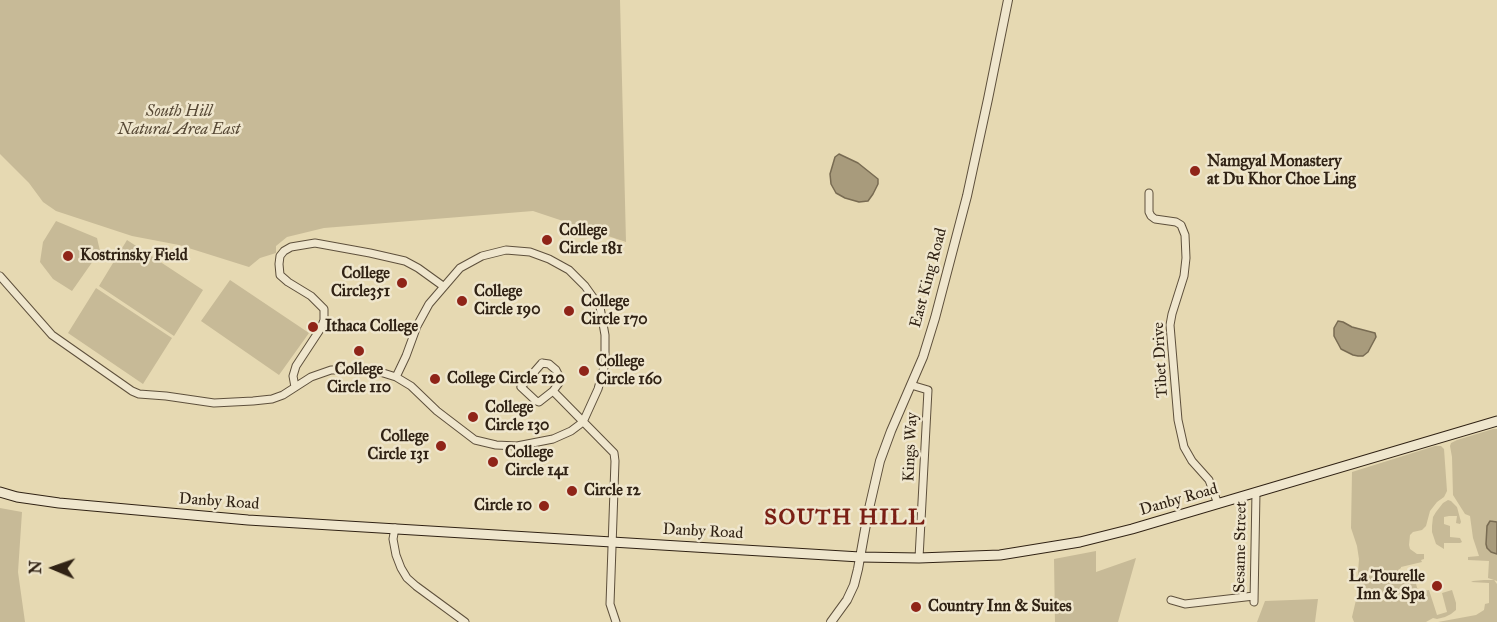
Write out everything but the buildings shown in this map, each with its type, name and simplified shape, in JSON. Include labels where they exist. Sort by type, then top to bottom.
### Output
[{"type":"main road","name":"Danby Road","points":[[0,492],[59,503],[248,520],[860,557],[919,558],[1000,555],[1080,542],[1132,529],[1497,421]]},
{"type":"street","name":"East King Road","points":[[831,622],[851,593],[880,460],[923,357],[936,318],[967,196],[1008,0]]},
{"type":"street","name":"Tibet Drive","points":[[1149,193],[1151,216],[1155,219],[1176,222],[1181,225],[1185,235],[1184,276],[1170,325],[1178,420],[1184,447],[1192,461],[1208,477],[1218,504]]},
{"type":"street","points":[[295,387],[292,376],[321,328],[324,309],[311,296],[280,275],[280,256],[284,251],[291,247],[315,243],[370,253],[405,261],[418,267],[443,286]]},
{"type":"street","points":[[0,276],[52,335],[139,394],[214,403],[272,399],[283,395],[311,377],[331,370],[380,372],[396,377],[411,386],[437,411],[475,440],[496,445],[517,446],[554,440],[583,422],[598,389],[605,364],[605,335],[600,307],[585,286],[569,270],[549,259],[530,252],[506,250],[482,256],[460,268],[429,304],[417,326],[396,377]]},
{"type":"street","points":[[542,363],[546,363],[559,374],[559,383],[553,391],[539,402],[521,387],[542,363]]},
{"type":"street","name":"Kings Way","points":[[911,385],[928,390],[919,558]]},
{"type":"street","points":[[553,391],[614,453],[610,604],[616,622]]},
{"type":"street","name":"Sesame Street","points":[[1171,600],[1185,604],[1254,599],[1256,492]]},
{"type":"street","points":[[394,528],[393,539],[396,555],[407,578],[465,622]]},
{"type":"green space","name":"South Hill Natural Area East","points":[[0,0],[620,0],[626,242],[533,211],[324,228],[287,237],[276,246],[276,253],[260,258],[249,267],[179,245],[132,236],[56,211],[43,202],[29,183],[0,154]]},
{"type":"green space","name":"Kostrinsky Field","points":[[56,221],[97,238],[100,251],[72,291],[53,279],[40,262],[43,242]]},
{"type":"green space","points":[[127,240],[203,290],[174,336],[99,286]]},
{"type":"green space","points":[[230,280],[309,333],[279,375],[201,321]]},
{"type":"green space","points":[[96,288],[172,338],[143,384],[68,333]]},
{"type":"green space","points":[[1497,429],[1497,581],[1488,578],[1489,561],[1468,560],[1468,557],[1479,556],[1473,538],[1470,516],[1465,514],[1453,495],[1450,446],[1457,440]]},
{"type":"green space","points":[[1441,446],[1444,449],[1447,491],[1430,511],[1426,526],[1410,535],[1410,549],[1417,554],[1424,554],[1424,559],[1421,560],[1422,562],[1401,567],[1398,570],[1401,579],[1426,572],[1427,576],[1415,580],[1418,591],[1429,590],[1437,615],[1447,612],[1442,593],[1452,590],[1456,610],[1445,617],[1433,618],[1426,622],[1354,622],[1352,617],[1356,600],[1359,559],[1351,528],[1352,472]]},
{"type":"green space","points":[[1448,500],[1457,507],[1461,522],[1456,523],[1457,516],[1449,516],[1444,517],[1444,524],[1450,526],[1450,537],[1460,538],[1462,542],[1444,543],[1444,549],[1436,544],[1432,526],[1436,512]]},
{"type":"green space","points":[[0,508],[22,512],[18,572],[25,622],[0,622]]},
{"type":"green space","points":[[1096,551],[1096,572],[1136,558],[1118,622],[1055,622],[1054,559]]},
{"type":"green space","points":[[1494,580],[1497,584],[1497,622],[1438,622],[1476,615],[1484,610],[1485,604],[1489,603],[1489,583],[1471,582]]},
{"type":"green space","points":[[1318,599],[1315,622],[1257,622],[1265,601]]},
{"type":"shaded area","points":[[839,154],[858,163],[878,179],[878,184],[868,201],[859,202],[836,193],[831,184],[830,174],[835,157]]},
{"type":"shaded area","points":[[1338,321],[1375,333],[1376,337],[1368,352],[1363,356],[1358,356],[1341,349],[1334,336],[1334,328]]},
{"type":"shaded area","points":[[1490,521],[1497,522],[1497,554],[1491,552],[1486,544],[1487,526]]},
{"type":"place","name":"Namgyal Monastery at Du Khor Choe Ling","points":[[1195,171]]},
{"type":"place","name":"College Circle 181","points":[[547,240]]},
{"type":"place","name":"Kostrinsky Field","points":[[68,256]]},
{"type":"place","name":"College Circle351","points":[[402,283]]},
{"type":"place","name":"College Circle 190","points":[[462,301]]},
{"type":"place","name":"College Circle 170","points":[[569,311]]},
{"type":"place","name":"Ithaca College","points":[[313,327]]},
{"type":"place","name":"College Circle 110","points":[[359,351]]},
{"type":"place","name":"College Circle 160","points":[[584,371]]},
{"type":"place","name":"College Circle 120","points":[[435,379]]},
{"type":"place","name":"College Circle 130","points":[[473,417]]},
{"type":"place","name":"College Circle 131","points":[[441,446]]},
{"type":"place","name":"College Circle 141","points":[[493,462]]},
{"type":"place","name":"Circle 12","points":[[572,491]]},
{"type":"place","name":"Circle 10","points":[[544,506]]},
{"type":"place","name":"La Tourelle Inn & Spa","points":[[1437,586]]},
{"type":"place","name":"Country Inn & Suites","points":[[916,607]]},
{"type":"district","name":"SOUTH HILL","points":[[845,519]]}]
